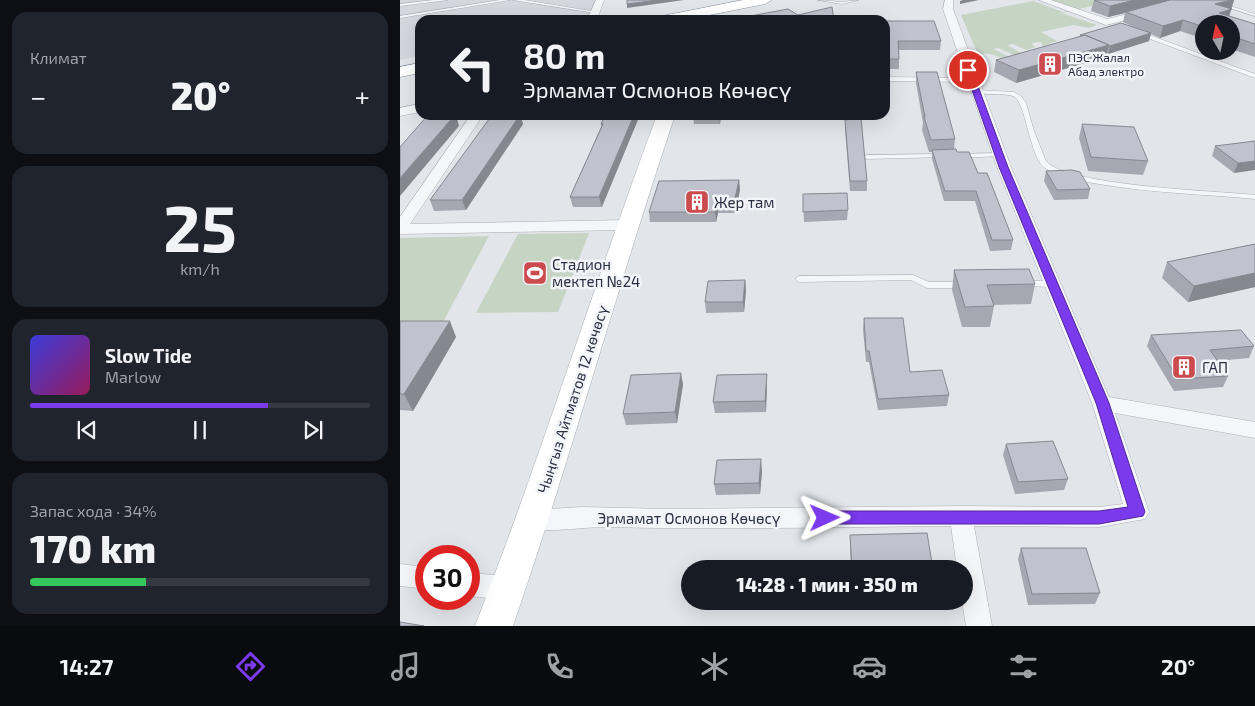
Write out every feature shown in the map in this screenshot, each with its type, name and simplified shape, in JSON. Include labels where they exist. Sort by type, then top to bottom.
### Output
[{"type":"highway","points":[[704,15],[738,2],[765,0]]},
{"type":"highway","points":[[400,72],[415,69]]},
{"type":"main road","name":"Чыңгыз Айтматов 12 көчөсү","points":[[494,626],[506,588],[533,520],[627,225],[664,120]]},
{"type":"street","points":[[593,15],[600,0]]},
{"type":"street","name":"Эрмамат Осмонов Көчөсү","points":[[533,520],[582,517],[669,519],[961,516],[1099,517],[1137,512],[1102,403],[999,155],[948,9],[949,0]]},
{"type":"street","points":[[1043,0],[1106,22],[1160,9]]},
{"type":"street","points":[[400,112],[415,109]]},
{"type":"street","points":[[400,228],[474,120]]},
{"type":"street","points":[[400,228],[627,225]]},
{"type":"street","points":[[1102,403],[1255,430]]},
{"type":"street","points":[[961,516],[979,626]]},
{"type":"street","points":[[400,575],[415,577]]},
{"type":"street","points":[[480,585],[506,588]]},
{"type":"lane","points":[[400,5],[446,0]]},
{"type":"lane","points":[[400,17],[508,0]]},
{"type":"lane","points":[[515,0],[588,15]]},
{"type":"lane","points":[[820,0],[842,3],[857,0]]},
{"type":"lane","points":[[1207,0],[1255,15]]},
{"type":"lane","points":[[1106,22],[1120,27]]},
{"type":"lane","points":[[1137,33],[1255,76]]},
{"type":"lane","points":[[890,80],[974,86],[1014,94],[1019,97],[1024,106],[1024,112],[1044,163],[1054,171],[1127,186],[1255,197]]},
{"type":"lane","points":[[868,157],[999,155]]},
{"type":"lane","points":[[799,279],[913,278],[927,285],[975,284]]},
{"type":"lane","points":[[1014,284],[1052,284]]},
{"type":"shaded area","points":[[400,0],[596,0],[589,15],[415,15],[415,57],[400,60]]},
{"type":"green space","points":[[1050,0],[1119,0],[1061,13],[1097,25],[1089,28],[1073,25],[1041,32],[1057,41],[1043,46],[1041,42],[1031,43],[1035,47],[1026,50],[1013,44],[1007,45],[1021,53],[1014,55],[998,48],[993,49],[1010,57],[1006,58],[983,53],[978,54],[961,15],[1033,1],[1063,12],[1073,9]]},
{"type":"green space","name":"Стадион мектеп №24","points":[[589,233],[558,312],[476,313],[518,234]]},
{"type":"green space","points":[[489,236],[443,322],[400,323],[400,238]]},
{"type":"building","points":[[627,0],[658,0],[627,4]]},
{"type":"building","points":[[1094,0],[1135,0],[1110,6]]},
{"type":"building","points":[[1170,0],[1231,0],[1215,4],[1232,9],[1219,13],[1226,15],[1195,15],[1195,24],[1183,20],[1163,26],[1126,12]]},
{"type":"building","points":[[832,7],[833,15],[798,15]]},
{"type":"building","points":[[788,9],[798,15],[756,15]]},
{"type":"building","points":[[1240,19],[1255,24],[1255,44],[1240,39]]},
{"type":"building","points":[[890,21],[934,21],[941,41],[898,41],[899,59],[890,59]]},
{"type":"building","points":[[1121,23],[1151,33],[1110,46],[1085,35],[1080,35]]},
{"type":"building","points":[[1085,35],[1109,45],[1019,70],[996,60]]},
{"type":"building","points":[[916,72],[937,72],[955,139],[931,140],[924,117]]},
{"type":"building","points":[[424,120],[451,120],[400,178],[400,147]]},
{"type":"building","points":[[488,120],[517,120],[462,200],[430,200]]},
{"type":"building","points":[[603,120],[632,120],[599,197],[570,197],[603,124],[601,124]]},
{"type":"building","points":[[845,120],[861,120],[867,181],[850,181]]},
{"type":"building","points":[[1082,124],[1134,127],[1148,161],[1091,157]]},
{"type":"building","points":[[1255,141],[1255,161],[1238,163],[1215,146]]},
{"type":"building","points":[[956,149],[957,152],[969,152],[978,173],[987,173],[1013,240],[992,240],[976,191],[945,191],[932,150]]},
{"type":"building","points":[[1072,170],[1080,172],[1090,189],[1057,190],[1046,171]]},
{"type":"building","name":"Жер там","points":[[739,180],[734,203],[717,203],[715,212],[649,212],[659,181]]},
{"type":"building","points":[[847,193],[848,210],[803,212],[803,194]]},
{"type":"building","points":[[1255,244],[1255,273],[1194,286],[1167,262]]},
{"type":"building","points":[[1029,269],[1035,284],[987,285],[994,306],[965,307],[954,270]]},
{"type":"building","points":[[745,280],[743,302],[705,302],[708,281]]},
{"type":"building","points":[[864,318],[903,318],[910,372],[942,370],[949,395],[878,399],[869,351],[866,351]]},
{"type":"building","points":[[400,321],[450,321],[404,394],[400,394]]},
{"type":"building","points":[[1241,330],[1254,346],[1210,350],[1228,376],[1178,379],[1151,335]]},
{"type":"building","points":[[681,373],[675,412],[623,414],[631,375]]},
{"type":"building","points":[[767,374],[765,401],[713,402],[717,375]]},
{"type":"building","points":[[1053,441],[1068,479],[1018,482],[1006,444]]},
{"type":"building","points":[[761,459],[759,483],[714,484],[717,460]]},
{"type":"building","points":[[927,533],[932,560],[851,560],[850,535]]},
{"type":"building","points":[[1021,548],[1086,548],[1100,593],[1032,594]]},
{"type":"building","points":[[400,622],[424,626],[400,626]]},
{"type":"place","name":"ПЭС Жалал Абад электро","points":[[1050,64]]},
{"type":"place","name":"Жер там","points":[[697,202]]},
{"type":"place","name":"Стадион мектеп №24","points":[[535,273]]},
{"type":"place","name":"ГАП","points":[[1184,367]]},
{"type":"route","points":[[825,518],[961,516],[1099,517],[1137,512],[1102,403],[1004,167],[968,70]]}]
